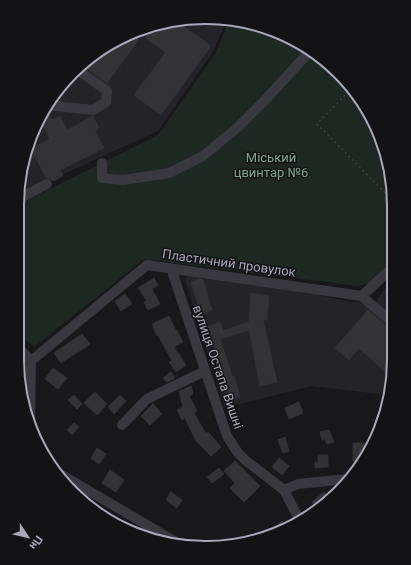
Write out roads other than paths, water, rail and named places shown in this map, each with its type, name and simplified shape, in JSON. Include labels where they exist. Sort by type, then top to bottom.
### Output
[{"type":"street","points":[[102,163],[102,178],[123,180],[169,173],[203,156],[247,118],[306,55]]},
{"type":"street","points":[[55,105],[93,110],[106,102],[108,91],[82,73]]},
{"type":"street","points":[[24,196],[46,184]]},
{"type":"street","name":"Пластичний провулок","points":[[31,361],[147,265],[362,296]]},
{"type":"street","name":"вулиця Остапа Вишні","points":[[171,268],[226,436],[245,460],[284,490],[297,516]]},
{"type":"street","points":[[387,273],[362,296],[387,318]]},
{"type":"street","points":[[24,354],[31,361],[30,407]]},
{"type":"street","points":[[122,425],[147,399],[205,371]]},
{"type":"street","points":[[284,490],[298,484],[342,479]]},
{"type":"street","points":[[71,481],[168,537]]},
{"type":"park label","name":"Міський цвинтар №6","points":[[271,164]]}]
